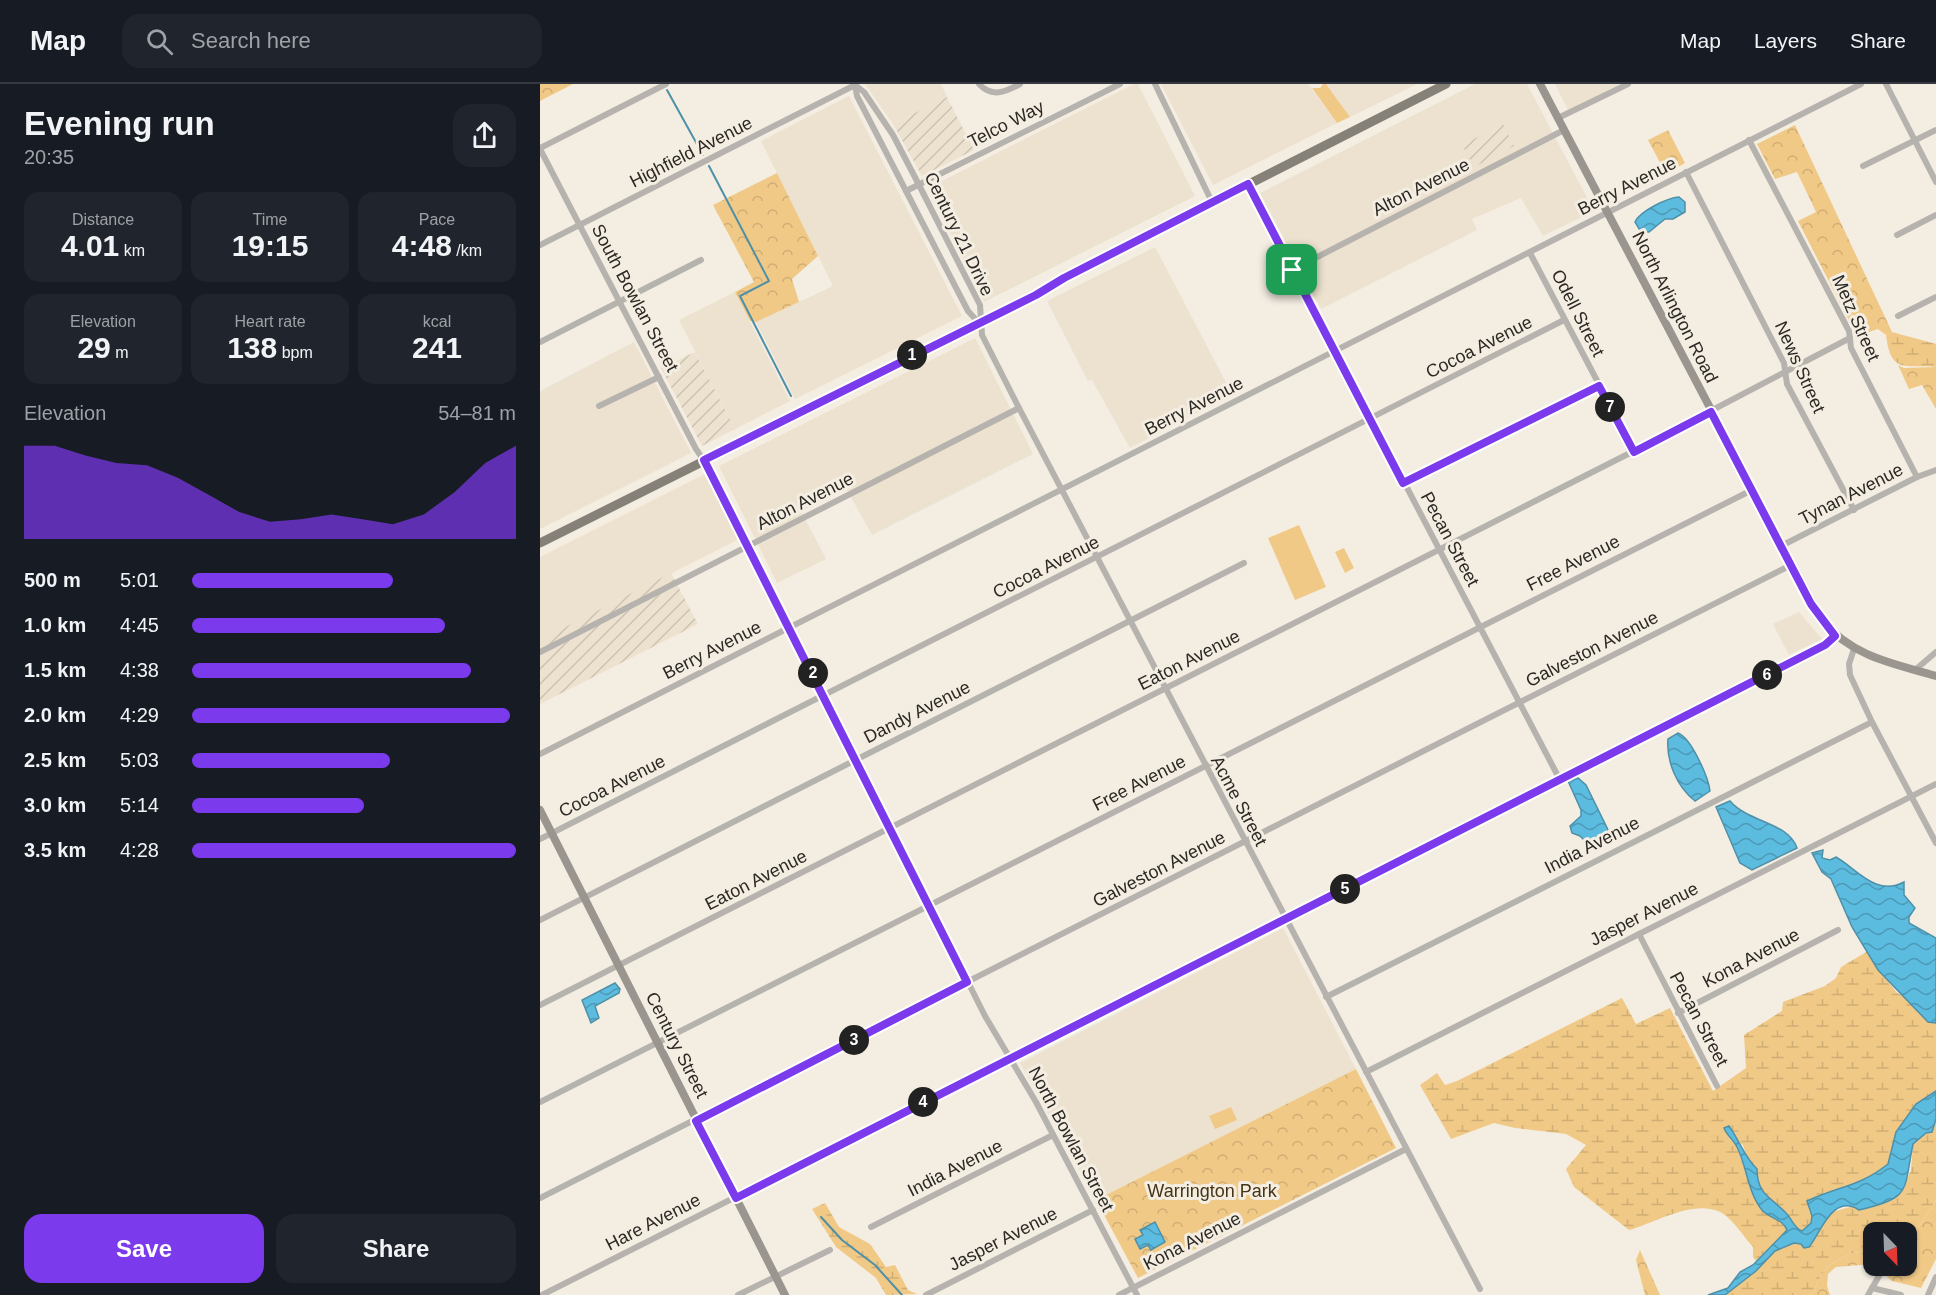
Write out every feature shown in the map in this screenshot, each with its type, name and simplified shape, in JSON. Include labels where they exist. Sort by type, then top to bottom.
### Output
[{"type":"main road","points":[[540,543],[979,324],[1212,202],[1446,84]]},
{"type":"main road","name":"North Arlington Road","points":[[1540,84],[1817,614],[1835,636],[1854,649],[1872,658],[1936,676]]},
{"type":"main road","name":"Century Street","points":[[540,810],[785,1295]]},
{"type":"street","points":[[540,149],[666,84]]},
{"type":"street","points":[[979,84],[985,90],[999,93],[1020,84]]},
{"type":"street","name":"Telco Way","points":[[906,191],[1120,84]]},
{"type":"street","points":[[1155,84],[1212,202]]},
{"type":"street","points":[[1558,118],[1628,84]]},
{"type":"street","name":"Berry Avenue","points":[[540,754],[1861,84]]},
{"type":"street","points":[[1886,84],[1936,182]]},
{"type":"street","name":"Century 21 Drive","points":[[855,85],[864,93],[893,135],[920,185],[980,305],[979,324]]},
{"type":"street","name":"Century 21 Drive","points":[[855,85],[857,96],[968,311],[979,324]]},
{"type":"street","name":"Highfield Avenue","points":[[540,245],[855,85]]},
{"type":"street","name":"Alton Avenue","points":[[1292,270],[1564,130]]},
{"type":"street","points":[[1863,166],[1936,130]]},
{"type":"street","name":"Metz Street","points":[[1749,140],[1849,331],[1851,348],[1917,477]]},
{"type":"street","name":"South Bowlan Street","points":[[540,149],[704,460]]},
{"type":"street","name":"News Street","points":[[1686,172],[1784,363],[1787,384],[1854,510]]},
{"type":"street","name":"Pecan Street","points":[[1248,184],[1518,704],[1560,780]]},
{"type":"street","points":[[1898,235],[1936,215]]},
{"type":"street","name":"Odell Street","points":[[1530,253],[1634,452]]},
{"type":"street","points":[[540,342],[701,260]]},
{"type":"street","points":[[1898,316],[1936,297]]},
{"type":"street","name":"Cocoa Avenue","points":[[540,839],[1564,320]]},
{"type":"street","name":"Acme Street","points":[[979,324],[982,335],[1019,408],[1204,767],[1480,1289]]},
{"type":"street","name":"Eaton Avenue","points":[[540,1005],[1634,452],[1850,338]]},
{"type":"street","points":[[599,406],[659,377]]},
{"type":"street","points":[[1403,483],[1599,386]]},
{"type":"street","name":"Alton Avenue","points":[[540,652],[1019,408]]},
{"type":"street","name":"North Bowlan Street","points":[[704,460],[967,982],[1053,1135],[1137,1295]]},
{"type":"street","name":"Tynan Avenue","points":[[1781,546],[1917,477],[1936,470]]},
{"type":"street","name":"Free Avenue","points":[[540,1102],[1752,490]]},
{"type":"street","name":"Dandy Avenue","points":[[540,920],[1244,563]]},
{"type":"street","name":"Galveston Avenue","points":[[540,1198],[1791,565]]},
{"type":"street","name":"Hare Avenue","points":[[541,1295],[1560,780],[1825,645],[1835,636]]},
{"type":"street","points":[[1854,649],[1849,670],[1872,722],[1936,843]]},
{"type":"street","points":[[1915,670],[1936,652]]},
{"type":"street","name":"India Avenue","points":[[1326,997],[1872,722]]},
{"type":"street","name":"Jasper Avenue","points":[[1366,1072],[1936,784]]},
{"type":"street","name":"Kona Avenue","points":[[1678,1013],[1838,930]]},
{"type":"street","name":"Pecan Street","points":[[1639,934],[1717,1086]]},
{"type":"street","name":"India Avenue","points":[[871,1227],[1053,1135]]},
{"type":"street","name":"Kona Avenue","points":[[1119,1295],[1406,1149]]},
{"type":"street","name":"Jasper Avenue","points":[[926,1295],[1093,1210]]},
{"type":"street","points":[[738,1295],[830,1250]]},
{"type":"street","points":[[1868,1295],[1879,1276]]},
{"type":"street","points":[[1929,1295],[1936,1277]]},
{"type":"street","points":[[1872,1288],[1901,1295]]},
{"type":"shaded area","points":[[865,84],[941,84],[947,97],[893,124]]},
{"type":"shaded area","points":[[1138,84],[1195,196],[984,302],[928,188]]},
{"type":"shaded area","points":[[1161,84],[1308,84],[1337,123],[1213,185]]},
{"type":"shaded area","points":[[1326,84],[1417,84],[1350,117]]},
{"type":"shaded area","points":[[1475,84],[1527,84],[1594,211],[1543,236],[1521,198],[1472,219],[1477,230],[1321,309],[1260,193]]},
{"type":"shaded area","points":[[1555,84],[1620,84],[1568,110]]},
{"type":"shaded area","points":[[849,96],[962,316],[795,399],[756,322],[833,286],[761,141]]},
{"type":"shaded area","points":[[947,97],[974,150],[922,176],[893,124]]},
{"type":"shaded area","points":[[1503,124],[1514,146],[1474,167],[1462,145]]},
{"type":"shaded area","points":[[1155,247],[1232,394],[1130,448],[1092,380],[1088,381],[1047,301]]},
{"type":"shaded area","points":[[735,292],[790,401],[735,429],[679,320]]},
{"type":"shaded area","points":[[975,338],[1033,454],[872,535],[846,488],[801,511],[826,559],[777,583],[719,466]]},
{"type":"shaded area","points":[[634,342],[691,453],[540,529],[540,391]]},
{"type":"shaded area","points":[[695,352],[735,429],[702,446],[661,368]]},
{"type":"shaded area","points":[[705,474],[739,539],[540,640],[540,557]]},
{"type":"shaded area","points":[[671,573],[698,624],[540,704],[540,640]]},
{"type":"shaded area","points":[[1799,612],[1822,639],[1789,655],[1773,624]]},
{"type":"shaded area","points":[[1283,928],[1356,1069],[1096,1200],[1020,1063]]},
{"type":"green space","points":[[540,84],[573,84],[540,101]]},
{"type":"green space","points":[[1326,84],[1350,117],[1337,123],[1312,88],[1320,88]]},
{"type":"green space","points":[[1795,125],[1892,332],[1886,335],[1878,329],[1857,336],[1798,221],[1816,212],[1797,172],[1775,179],[1757,144]]},
{"type":"green space","points":[[1668,130],[1685,163],[1666,174],[1648,140]]},
{"type":"green space","points":[[777,173],[818,256],[792,279],[799,302],[756,322],[750,321],[735,292],[754,282],[713,205]]},
{"type":"green space","points":[[1892,332],[1936,344],[1936,367],[1908,366],[1896,362],[1888,348],[1886,335]]},
{"type":"green space","points":[[1898,365],[1904,368],[1936,367],[1936,409],[1922,385],[1909,389]]},
{"type":"green space","points":[[1299,525],[1326,587],[1295,600],[1268,538]]},
{"type":"green space","points":[[1344,548],[1354,568],[1345,573],[1335,552]]},
{"type":"green space","points":[[1868,951],[1897,993],[1905,997],[1928,1022],[1936,1023],[1936,1091],[1916,1104],[1896,1132],[1888,1164],[1861,1183],[1824,1193],[1809,1210],[1812,1216],[1811,1223],[1801,1231],[1766,1195],[1760,1185],[1757,1169],[1748,1161],[1743,1145],[1728,1137],[1736,1145],[1761,1209],[1785,1223],[1788,1230],[1756,1261],[1753,1257],[1753,1247],[1733,1223],[1720,1212],[1709,1209],[1686,1210],[1629,1230],[1574,1187],[1566,1169],[1586,1145],[1566,1134],[1494,1123],[1451,1139],[1420,1085],[1437,1073],[1445,1085],[1457,1081],[1622,998],[1636,1024],[1670,1008],[1713,1091],[1746,1068],[1744,1035],[1782,1011],[1783,1002],[1825,986],[1836,978],[1841,967]]},
{"type":"green space","name":"Warrington Park","points":[[1356,1069],[1396,1148],[1138,1278],[1096,1200]]},
{"type":"green space","points":[[1231,1107],[1237,1120],[1215,1129],[1209,1116]]},
{"type":"green space","points":[[1936,1119],[1936,1200],[1917,1228],[1917,1222],[1863,1222],[1863,1251],[1853,1253],[1829,1266],[1818,1282],[1814,1293],[1809,1295],[1725,1295],[1756,1271],[1775,1251],[1794,1242],[1801,1244],[1815,1239],[1823,1221],[1832,1212],[1901,1193],[1911,1170],[1913,1144],[1926,1133],[1932,1132]]},
{"type":"green space","points":[[1936,1200],[1936,1259],[1921,1288],[1892,1281],[1887,1277],[1917,1276],[1917,1228]]},
{"type":"green space","points":[[825,1203],[839,1227],[870,1244],[886,1267],[895,1265],[908,1290],[917,1294],[886,1295],[876,1278],[836,1247],[812,1209]]},
{"type":"green space","points":[[1640,1250],[1660,1295],[1645,1295],[1636,1260]]},
{"type":"green space","points":[[1863,1251],[1863,1265],[1836,1267],[1828,1274],[1827,1286],[1830,1295],[1809,1295],[1814,1293],[1823,1273],[1829,1266],[1853,1253]]},
{"type":"water","points":[[1679,197],[1685,202],[1685,212],[1673,219],[1665,219],[1649,232],[1641,232],[1635,222],[1642,214],[1661,202]]},
{"type":"water","points":[[1678,733],[1693,750],[1709,784],[1710,791],[1695,801],[1678,781],[1671,765],[1668,739]]},
{"type":"water","points":[[1577,777],[1586,785],[1612,842],[1593,849],[1580,836],[1572,833],[1570,826],[1581,816],[1581,810],[1568,781]]},
{"type":"water","points":[[1730,801],[1747,814],[1785,833],[1797,848],[1752,870],[1740,863],[1716,807]]},
{"type":"water","points":[[1823,850],[1822,858],[1830,860],[1836,857],[1876,884],[1894,886],[1904,882],[1904,895],[1915,908],[1909,917],[1909,923],[1936,938],[1936,1023],[1928,1022],[1878,970],[1852,927],[1831,879],[1822,872],[1812,853]]},
{"type":"water","points":[[615,983],[620,989],[619,993],[595,1006],[599,1018],[591,1023],[582,1000]]},
{"type":"water","points":[[1936,1091],[1936,1119],[1932,1132],[1926,1133],[1913,1144],[1905,1183],[1897,1196],[1859,1210],[1850,1206],[1842,1206],[1829,1216],[1809,1247],[1804,1248],[1801,1244],[1794,1243],[1775,1251],[1756,1271],[1725,1295],[1708,1295],[1728,1288],[1740,1272],[1753,1265],[1787,1230],[1783,1224],[1765,1213],[1757,1203],[1737,1147],[1724,1128],[1729,1126],[1757,1169],[1762,1190],[1802,1231],[1811,1223],[1812,1216],[1807,1201],[1858,1182],[1888,1164],[1896,1132],[1916,1104]]},
{"type":"water","points":[[1155,1222],[1165,1242],[1151,1250],[1148,1245],[1140,1249],[1135,1239],[1143,1235],[1140,1230]]},
{"type":"waterway","points":[[667,90],[703,155]]},
{"type":"waterway","points":[[709,166],[769,281],[740,296],[791,396]]},
{"type":"waterway","points":[[821,1217],[842,1240],[875,1265],[902,1295]]},
{"type":"route","points":[[1248,184],[1292,270],[1403,483],[1599,386],[1634,452],[1711,412],[1811,604],[1835,636],[1825,645],[736,1198],[696,1121],[967,982],[704,460],[915,353],[979,324],[1248,184]]}]
